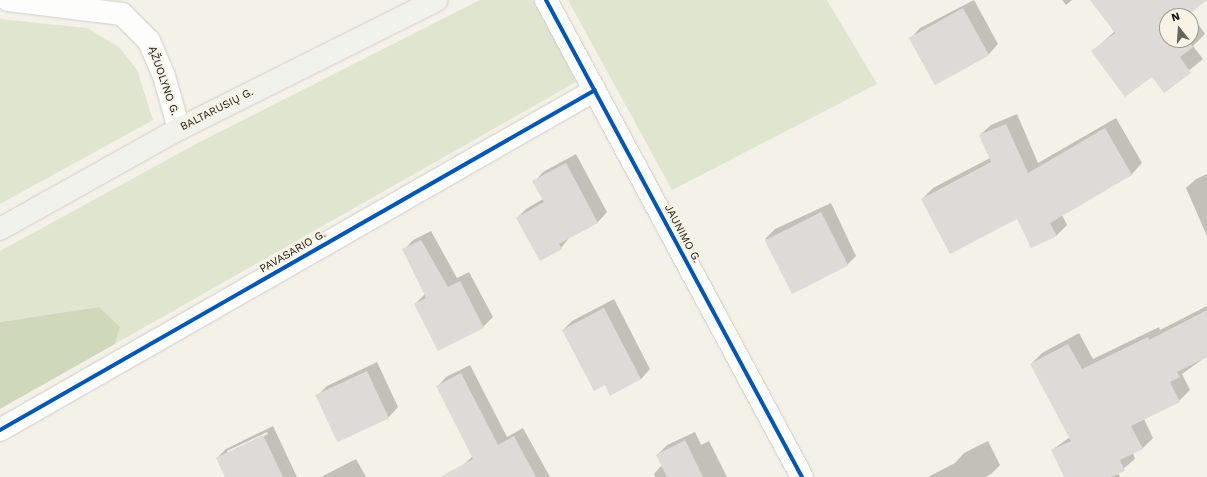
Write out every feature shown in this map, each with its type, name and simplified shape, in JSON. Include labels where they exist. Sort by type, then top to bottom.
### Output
[{"type":"main road","name":"BALTARUSIŲ G.","points":[[0,229],[179,129],[437,0]]},
{"type":"street","name":"ĄŽUOLYNO G.","points":[[8,0],[122,14],[149,41],[164,76],[179,129]]},
{"type":"street","name":"JAUNIMO G.","points":[[546,0],[802,477]]},
{"type":"street","name":"PAVASARIO G.","points":[[0,430],[595,90]]},
{"type":"green space","points":[[480,0],[532,0],[539,6],[576,82],[115,344],[120,327],[99,307],[0,322],[0,251],[196,144]]},
{"type":"green space","points":[[568,0],[827,0],[877,84],[672,190]]},
{"type":"green space","points":[[0,19],[87,28],[120,48],[137,70],[153,120],[0,204]]},
{"type":"green space","points":[[99,307],[120,327],[115,344],[0,409],[0,322]]},
{"type":"building","points":[[1090,0],[1207,0],[1197,8],[1159,8],[1159,48],[1192,48],[1180,57],[1191,73],[1164,93],[1152,77],[1125,97],[1091,51],[1115,33]]},
{"type":"building","points":[[963,8],[989,55],[935,85],[909,38]]},
{"type":"building","points":[[1006,124],[1028,173],[1105,128],[1132,175],[1050,223],[1057,236],[1031,248],[1017,219],[950,254],[921,199],[991,162],[979,135]]},
{"type":"building","points":[[566,163],[598,223],[559,244],[562,249],[540,261],[516,218],[544,202],[532,181]]},
{"type":"building","points":[[821,212],[848,265],[792,294],[765,241]]},
{"type":"building","points":[[421,240],[448,287],[460,281],[484,328],[438,351],[414,304],[426,298],[402,249]]},
{"type":"building","points":[[604,308],[641,379],[610,396],[605,385],[594,391],[562,330]]},
{"type":"building","points":[[1207,310],[1207,357],[1177,372],[1180,377],[1170,382],[1180,402],[1131,426],[1143,449],[1120,460],[1125,471],[1111,477],[1064,477],[1051,450],[1071,441],[1030,364],[1068,344],[1082,369],[1148,337],[1149,340]]},
{"type":"building","points":[[367,371],[389,418],[337,442],[315,395]]},
{"type":"building","points":[[461,373],[498,445],[514,436],[536,477],[440,477],[473,459],[436,386]]},
{"type":"building","points":[[263,435],[283,477],[225,477],[216,458]]},
{"type":"building","points":[[685,440],[703,477],[667,477],[656,455]]},
{"type":"cycle path","points":[[546,0],[802,477]]},
{"type":"cycle path","points":[[0,430],[595,90]]}]
